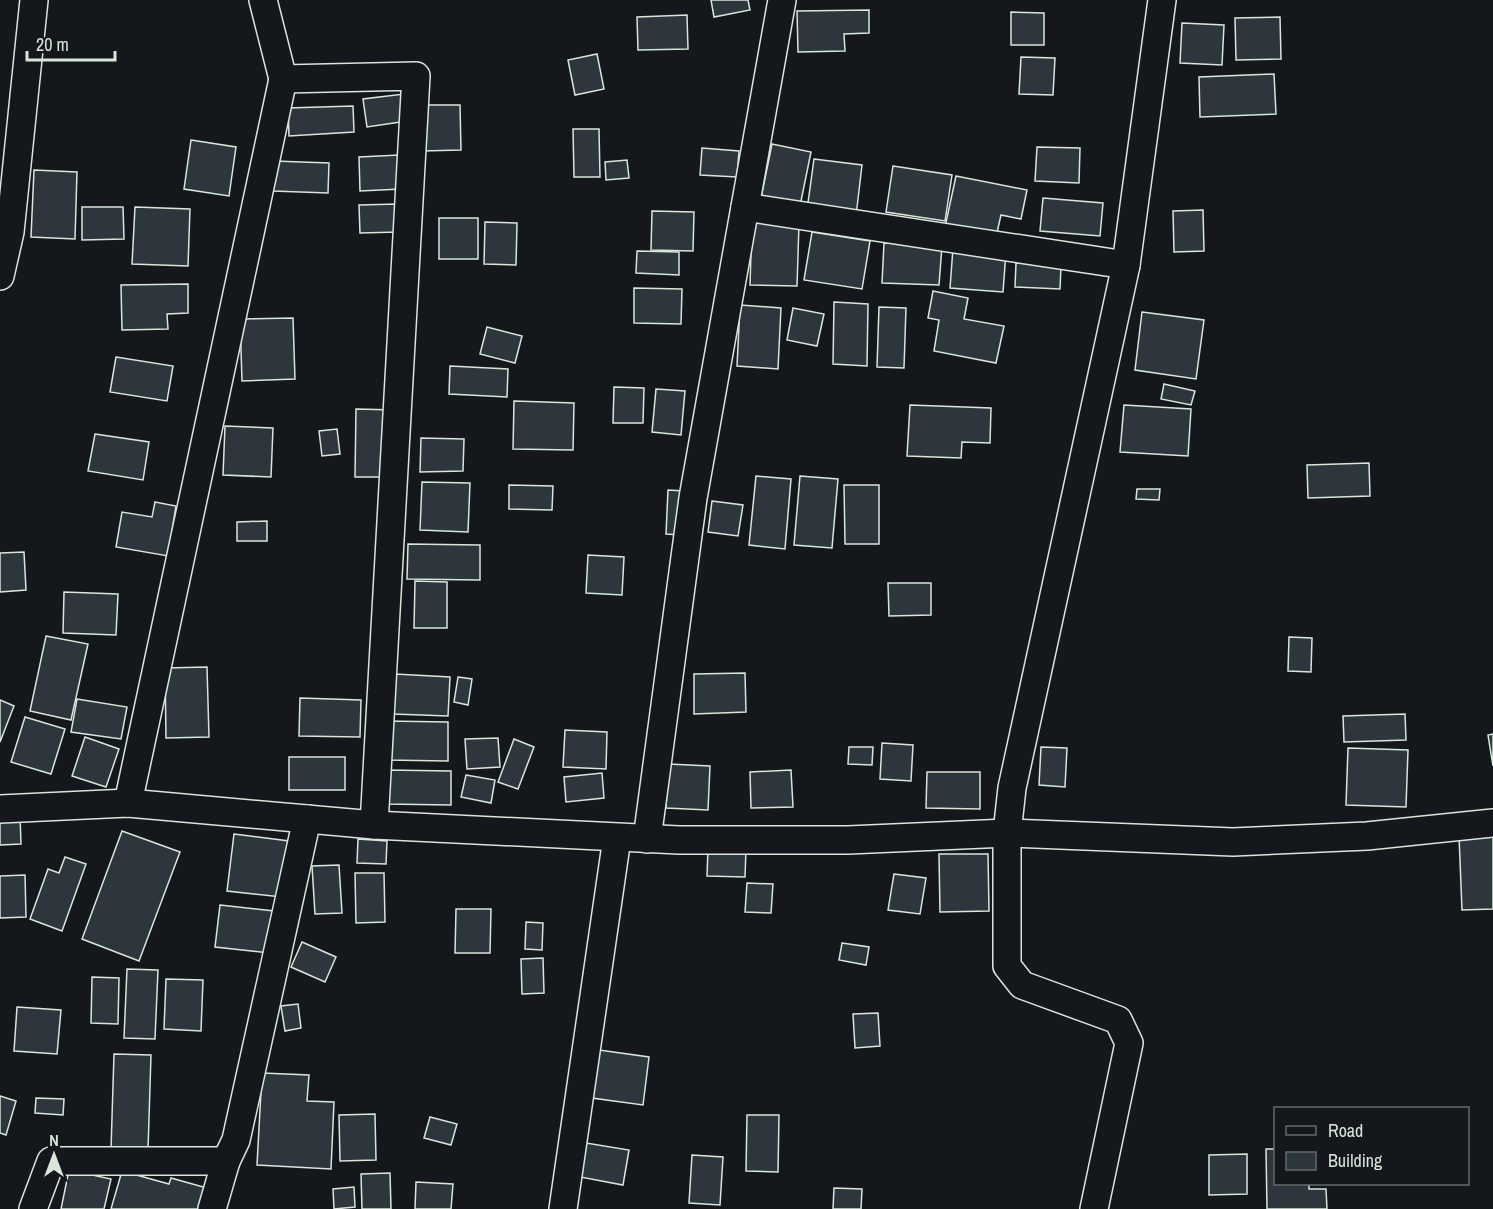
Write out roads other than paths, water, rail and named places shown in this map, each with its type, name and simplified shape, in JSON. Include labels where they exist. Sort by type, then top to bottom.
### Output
[{"type":"street","points":[[0,276],[10,232],[34,0]]},
{"type":"street","points":[[128,803],[283,79],[263,0]]},
{"type":"street","points":[[647,839],[693,498],[782,0]]},
{"type":"street","points":[[1094,1209],[1129,1043],[1118,1020],[1022,985],[1007,966],[1007,833],[1014,777],[1126,265],[1162,0]]},
{"type":"street","points":[[283,79],[416,76],[374,825]]},
{"type":"street","points":[[745,207],[1126,265]]},
{"type":"street","points":[[0,809],[128,803],[374,825],[647,839],[848,840],[1007,833],[1233,842],[1367,836],[1493,824]]},
{"type":"street","points":[[212,1209],[226,1161],[236,1140],[307,819]]},
{"type":"street","points":[[563,1209],[617,838]]},
{"type":"street","points":[[33,1209],[51,1161],[226,1161]]}]
